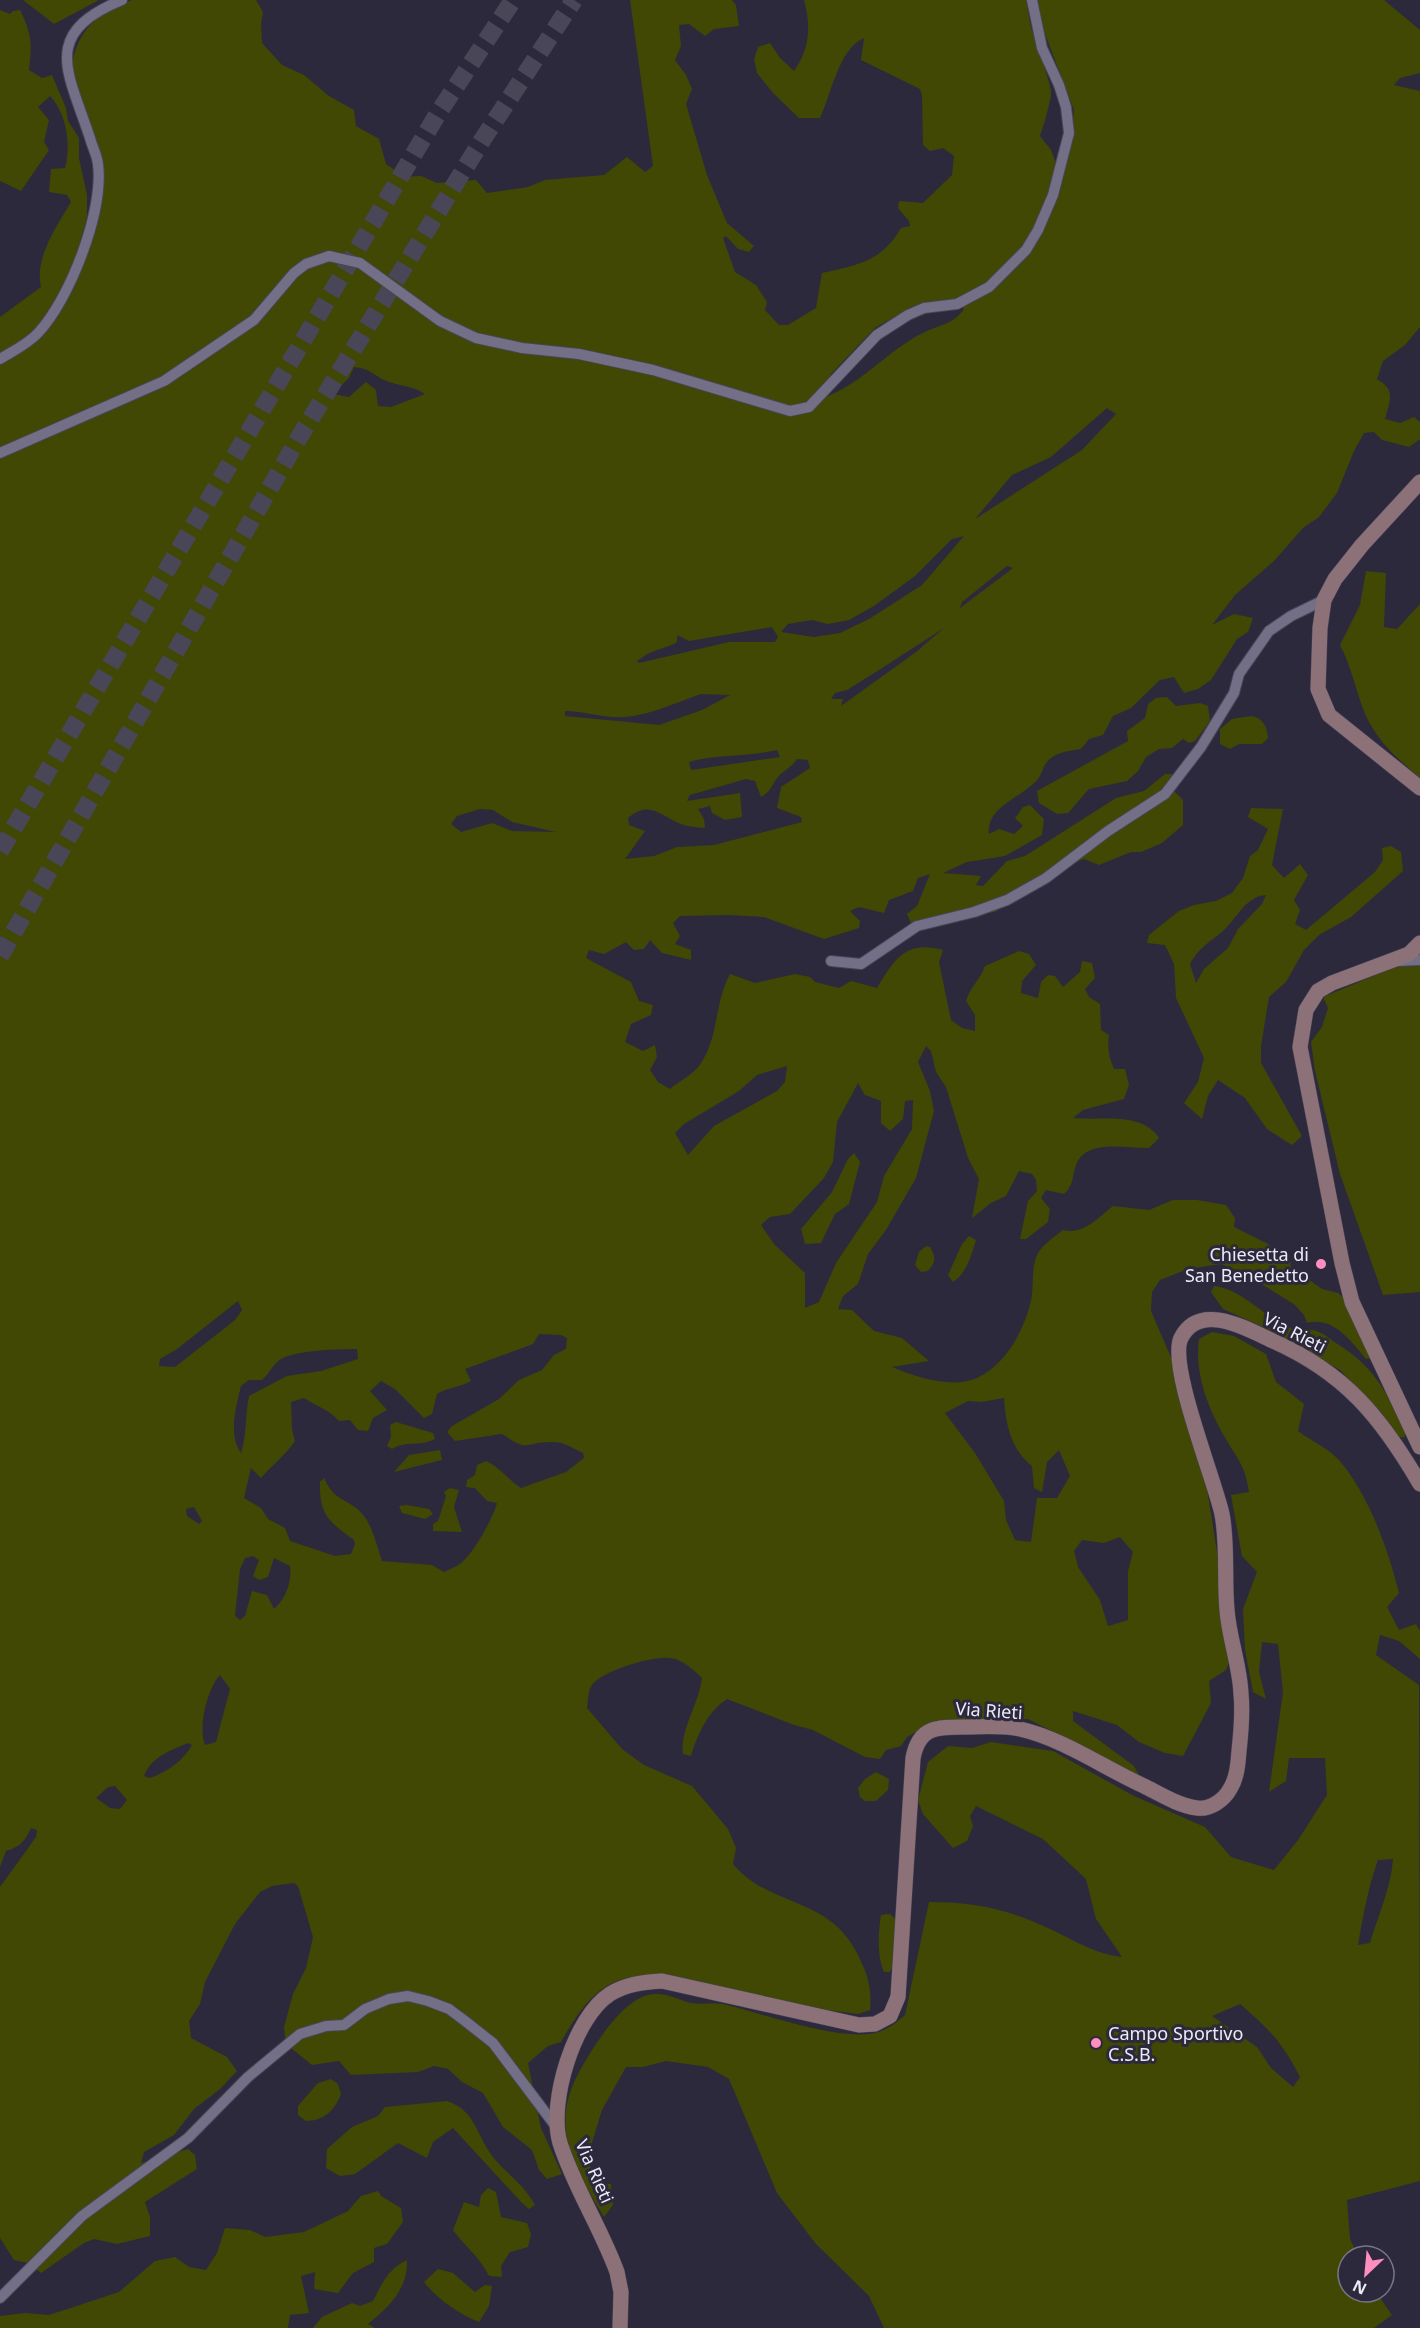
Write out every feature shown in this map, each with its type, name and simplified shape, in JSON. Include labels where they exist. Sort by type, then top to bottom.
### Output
[{"type":"street","points":[[0,359],[36,335],[50,319],[78,264],[96,211],[98,163],[65,57],[70,37],[81,22],[97,10],[122,0]]},
{"type":"street","points":[[0,453],[164,381],[254,320],[294,273],[306,264],[328,256],[360,264],[440,321],[476,338],[522,348],[579,354],[642,368],[775,407],[799,411],[809,407],[877,334],[893,322],[924,308],[957,304],[989,287],[1026,250],[1038,230],[1053,195],[1069,133],[1066,107],[1059,85],[1041,48],[1032,0]]},
{"type":"street","points":[[1420,482],[1362,545],[1335,579],[1324,600],[1320,628],[1318,689],[1329,715],[1420,788]]},
{"type":"street","points":[[831,961],[861,964],[917,926],[974,912],[1007,900],[1046,878],[1108,831],[1165,794],[1201,747],[1234,693],[1239,674],[1269,632],[1291,616],[1324,600]]},
{"type":"street","points":[[1420,943],[1409,954],[1318,991],[1306,1010],[1300,1047],[1342,1263],[1352,1302],[1420,1447]]},
{"type":"street","points":[[1392,961],[1420,960]]},
{"type":"street","name":"Via Rieti","points":[[620,2328],[621,2292],[617,2272],[567,2160],[557,2128],[564,2069],[586,2018],[610,1994],[630,1985],[662,1981],[859,2025],[875,2024],[890,2016],[897,1997],[913,1758],[916,1744],[923,1735],[938,1727],[1018,1728],[1043,1736],[1179,1802],[1198,1808],[1210,1806],[1223,1798],[1237,1772],[1242,1693],[1227,1610],[1227,1573],[1222,1515],[1178,1364],[1182,1337],[1196,1323],[1205,1319],[1220,1320],[1246,1329],[1295,1352],[1334,1375],[1380,1420],[1397,1443],[1420,1484]]},
{"type":"street","points":[[0,2298],[82,2216],[188,2138],[248,2077],[300,2034],[326,2026],[344,2025],[365,2009],[389,1999],[408,1996],[428,2001],[448,2009],[465,2021],[493,2043],[557,2128]]},
{"type":"green space","points":[[23,0],[99,0],[54,24]]},
{"type":"green space","points":[[132,0],[256,0],[263,12],[262,43],[282,65],[304,75],[329,96],[354,110],[356,126],[379,139],[386,164],[405,177],[421,176],[437,183],[476,180],[487,193],[528,187],[545,180],[604,175],[627,157],[645,172],[653,166],[630,0],[732,0],[736,5],[739,26],[714,29],[705,36],[689,24],[679,25],[681,46],[675,60],[686,75],[692,89],[686,104],[707,175],[727,223],[754,246],[749,252],[738,249],[726,236],[723,238],[735,272],[756,285],[767,302],[765,310],[779,325],[788,325],[816,308],[822,273],[868,260],[885,248],[901,228],[910,226],[909,221],[898,208],[899,201],[923,203],[952,175],[954,156],[943,148],[930,151],[923,145],[920,89],[861,60],[864,38],[855,44],[842,62],[820,118],[799,118],[773,93],[757,73],[754,59],[758,47],[770,43],[780,58],[794,71],[803,54],[808,37],[808,19],[804,0],[1027,0],[1030,24],[1051,91],[1040,136],[1051,150],[1057,166],[1067,163],[1074,110],[1042,26],[1038,0],[1384,0],[1420,30],[1420,73],[1400,78],[1394,85],[1420,91],[1420,327],[1405,345],[1383,361],[1377,379],[1387,387],[1390,396],[1385,419],[1400,423],[1414,417],[1420,422],[1420,439],[1409,447],[1382,440],[1374,432],[1364,433],[1337,493],[1319,517],[1303,528],[1274,561],[1235,595],[1212,625],[1234,614],[1253,618],[1248,632],[1237,639],[1211,680],[1198,689],[1184,693],[1174,677],[1160,680],[1131,708],[1113,716],[1103,735],[1089,739],[1081,749],[1062,752],[1054,756],[1046,764],[1038,779],[999,809],[990,824],[989,834],[999,829],[1014,834],[1023,826],[1015,818],[1023,807],[1030,805],[1044,819],[1042,835],[1005,856],[967,862],[943,873],[981,876],[976,885],[983,886],[1007,861],[1025,856],[1116,798],[1144,791],[1165,774],[1172,774],[1172,789],[1183,800],[1183,825],[1162,843],[1099,865],[1084,859],[1058,869],[995,912],[939,921],[928,926],[911,923],[907,914],[917,906],[930,874],[918,878],[913,891],[889,900],[884,913],[859,907],[850,911],[860,921],[859,928],[824,939],[764,917],[680,916],[673,923],[680,936],[675,944],[691,950],[691,960],[662,953],[650,940],[644,949],[634,950],[626,942],[604,954],[589,950],[586,958],[631,982],[639,1001],[653,1005],[651,1015],[631,1024],[625,1042],[643,1051],[655,1045],[657,1057],[650,1070],[658,1082],[670,1089],[696,1069],[705,1055],[710,1044],[721,997],[730,974],[755,983],[795,974],[839,988],[851,981],[877,988],[896,960],[903,954],[920,948],[943,950],[939,962],[951,1020],[962,1028],[975,1031],[975,1015],[966,1001],[985,966],[1019,951],[1029,954],[1036,965],[1022,981],[1021,993],[1038,998],[1041,982],[1048,975],[1055,976],[1063,987],[1080,972],[1082,961],[1092,963],[1095,978],[1085,989],[1089,997],[1100,1004],[1101,1030],[1109,1035],[1108,1048],[1112,1065],[1114,1069],[1125,1069],[1129,1085],[1124,1099],[1083,1110],[1073,1118],[1131,1121],[1152,1130],[1159,1138],[1149,1148],[1108,1147],[1089,1151],[1076,1165],[1071,1184],[1064,1194],[1046,1190],[1041,1198],[1050,1209],[1048,1222],[1026,1239],[1020,1239],[1028,1201],[1037,1191],[1036,1180],[1032,1174],[1019,1171],[1006,1196],[991,1203],[972,1218],[979,1179],[968,1158],[946,1087],[936,1072],[931,1051],[926,1046],[918,1062],[930,1091],[934,1111],[916,1178],[886,1230],[868,1254],[858,1284],[843,1296],[838,1309],[852,1310],[874,1331],[902,1338],[929,1361],[892,1367],[923,1378],[957,1382],[977,1378],[997,1365],[1005,1356],[1024,1323],[1031,1301],[1034,1266],[1039,1251],[1063,1230],[1084,1228],[1113,1206],[1149,1210],[1173,1200],[1197,1200],[1226,1205],[1235,1218],[1234,1227],[1268,1244],[1290,1260],[1291,1267],[1322,1289],[1338,1293],[1348,1301],[1371,1358],[1366,1359],[1341,1332],[1325,1323],[1307,1323],[1304,1315],[1295,1305],[1244,1273],[1221,1264],[1188,1269],[1160,1280],[1152,1292],[1151,1311],[1173,1362],[1203,1463],[1233,1654],[1226,1670],[1209,1681],[1211,1703],[1183,1756],[1165,1753],[1139,1742],[1117,1725],[1073,1711],[1073,1721],[1134,1766],[1139,1775],[1028,1719],[953,1722],[937,1720],[907,1737],[901,1746],[886,1750],[880,1759],[865,1757],[813,1730],[727,1699],[714,1710],[704,1724],[691,1756],[683,1754],[684,1735],[702,1678],[692,1668],[674,1659],[662,1658],[628,1665],[606,1674],[592,1685],[587,1708],[622,1749],[644,1765],[692,1786],[728,1829],[736,1848],[733,1864],[748,1878],[765,1889],[816,1912],[847,1937],[867,1976],[870,1989],[870,2010],[858,2014],[819,2009],[662,1976],[627,1978],[612,1983],[589,2000],[561,2042],[548,2046],[528,2063],[541,2128],[562,2174],[547,2179],[539,2170],[532,2150],[503,2127],[483,2093],[462,2082],[448,2069],[434,2066],[418,2072],[351,2075],[339,2061],[312,2065],[286,2044],[284,2027],[293,1994],[306,1968],[313,1937],[298,1886],[294,1883],[272,1886],[260,1892],[235,1924],[205,1982],[200,2004],[189,2021],[191,2038],[227,2057],[237,2071],[220,2089],[194,2109],[174,2135],[144,2152],[141,2163],[188,2149],[195,2155],[197,2169],[145,2202],[150,2217],[150,2236],[117,2244],[94,2239],[84,2243],[41,2273],[28,2263],[14,2260],[0,2238],[0,1887],[36,1837],[37,1830],[31,1828],[22,1843],[6,1851],[0,1867],[0,317],[41,287],[41,265],[44,254],[71,202],[67,195],[49,192],[51,169],[65,168],[68,150],[64,121],[56,103],[50,96],[38,107],[49,120],[44,142],[49,150],[21,191],[0,181],[0,10],[10,14],[20,10],[30,39],[29,70],[42,78],[52,75],[66,108],[68,121],[79,138],[79,158],[87,195],[87,217],[72,272],[79,271],[100,214],[102,193],[72,62],[80,39],[86,30],[100,16]],"holes":[[[957,300],[964,309],[951,321],[912,339],[841,390],[828,396],[827,387],[831,374],[875,328],[913,306]],[[354,367],[367,370],[384,380],[425,394],[391,407],[378,406],[376,390],[366,382],[349,397],[332,394],[349,378]],[[1107,408],[1116,414],[1082,450],[975,519],[1012,475],[1051,457]],[[964,536],[922,585],[869,619],[840,633],[814,637],[781,632],[788,624],[812,620],[828,624],[849,620],[874,606],[915,576],[952,539]],[[1007,566],[1013,568],[960,608],[962,602]],[[772,627],[778,637],[775,642],[729,642],[639,663],[637,661],[649,653],[677,642],[677,635],[689,641]],[[944,628],[916,652],[841,706],[843,699],[831,699],[835,693],[847,690]],[[701,694],[730,695],[702,710],[659,725],[565,716],[565,711],[625,717],[644,714]],[[777,750],[780,757],[691,770],[689,762]],[[797,759],[808,760],[810,768],[781,787],[777,808],[801,817],[802,822],[714,845],[677,847],[654,856],[625,859],[645,831],[629,825],[628,818],[636,813],[642,810],[654,811],[684,825],[705,828],[704,819],[698,809],[710,806],[712,813],[725,820],[742,817],[740,793],[687,801],[690,795],[746,779],[755,781],[761,797]],[[480,809],[493,810],[512,822],[556,832],[512,831],[492,823],[461,832],[451,824],[457,816]],[[787,1066],[785,1082],[777,1091],[714,1126],[688,1155],[675,1133],[684,1124],[739,1091],[757,1075]],[[858,1083],[865,1095],[881,1101],[881,1123],[890,1131],[903,1119],[905,1101],[913,1100],[912,1129],[884,1176],[877,1202],[836,1263],[819,1302],[805,1308],[805,1273],[774,1244],[761,1225],[770,1217],[790,1214],[824,1178],[833,1162],[837,1122]],[[238,1301],[242,1310],[235,1320],[175,1367],[159,1366],[160,1359],[177,1349]],[[539,1334],[561,1335],[567,1338],[566,1349],[554,1355],[542,1370],[519,1380],[499,1399],[452,1426],[447,1432],[455,1441],[502,1434],[523,1445],[555,1442],[583,1453],[584,1458],[566,1472],[521,1488],[486,1461],[477,1465],[475,1475],[467,1480],[466,1487],[475,1488],[487,1501],[497,1503],[477,1544],[455,1567],[444,1572],[432,1565],[382,1561],[364,1516],[354,1506],[338,1497],[324,1478],[320,1482],[321,1502],[332,1522],[354,1540],[355,1544],[351,1554],[335,1556],[290,1541],[285,1528],[268,1519],[261,1508],[244,1498],[251,1468],[261,1478],[295,1441],[292,1430],[291,1402],[304,1398],[339,1421],[350,1420],[358,1430],[368,1431],[373,1418],[387,1410],[370,1391],[381,1381],[395,1389],[424,1418],[432,1414],[437,1394],[471,1381],[465,1369],[533,1344]],[[357,1349],[358,1359],[321,1371],[287,1376],[249,1396],[241,1453],[237,1446],[234,1429],[235,1411],[241,1386],[249,1380],[262,1380],[278,1361],[288,1356],[329,1350]],[[1004,1398],[1011,1435],[1019,1452],[1032,1466],[1034,1488],[1042,1492],[1047,1462],[1059,1450],[1070,1476],[1057,1498],[1037,1498],[1031,1542],[1015,1540],[1006,1520],[1004,1501],[975,1453],[945,1413],[968,1401],[981,1402]],[[194,1507],[202,1521],[199,1524],[187,1516],[186,1509]],[[1120,1537],[1133,1552],[1128,1571],[1128,1620],[1108,1626],[1100,1600],[1078,1567],[1074,1551],[1082,1540],[1104,1543]],[[253,1556],[259,1560],[253,1576],[259,1580],[268,1577],[274,1558],[290,1566],[287,1589],[282,1600],[274,1609],[267,1595],[252,1591],[245,1616],[240,1620],[235,1616],[240,1569],[245,1558]],[[220,1675],[230,1689],[216,1742],[205,1745],[203,1737],[205,1708],[211,1689]],[[188,1743],[192,1745],[179,1761],[162,1773],[150,1778],[144,1776],[151,1764],[162,1755]],[[115,1786],[127,1800],[120,1809],[110,1808],[96,1798],[108,1787]]]},
{"type":"green space","points":[[1366,571],[1386,573],[1384,627],[1397,629],[1420,604],[1420,778],[1388,748],[1372,727],[1363,709],[1340,645],[1360,605]]},
{"type":"green space","points":[[1167,697],[1176,706],[1200,703],[1208,706],[1210,721],[1195,741],[1189,743],[1183,739],[1172,748],[1159,749],[1146,757],[1138,771],[1127,781],[1089,789],[1068,813],[1057,814],[1039,803],[1037,791],[1128,741],[1127,731],[1145,718],[1148,704],[1156,698]]},
{"type":"green space","points":[[1251,716],[1259,719],[1267,730],[1268,738],[1262,744],[1239,744],[1230,749],[1220,744],[1220,729],[1232,719]]},
{"type":"green space","points":[[1251,808],[1283,809],[1272,865],[1284,878],[1300,864],[1308,875],[1294,900],[1300,910],[1295,924],[1306,930],[1375,872],[1383,860],[1382,848],[1391,846],[1401,852],[1403,871],[1351,917],[1319,935],[1304,950],[1286,982],[1269,997],[1261,1046],[1261,1063],[1302,1136],[1292,1145],[1267,1129],[1245,1098],[1218,1080],[1208,1096],[1202,1119],[1184,1103],[1198,1082],[1204,1058],[1176,998],[1174,964],[1165,945],[1147,943],[1149,935],[1179,911],[1194,905],[1216,901],[1232,893],[1243,878],[1250,856],[1258,850],[1268,829],[1248,817]],"holes":[[[1266,895],[1262,904],[1238,929],[1228,948],[1204,969],[1196,983],[1190,964],[1197,954],[1223,931],[1247,903]]]},
{"type":"green space","points":[[1420,966],[1420,1292],[1383,1295],[1340,1174],[1315,1071],[1311,1042],[1322,1027],[1328,1008],[1323,997],[1395,967]]},
{"type":"green space","points":[[854,1153],[860,1162],[849,1204],[835,1214],[821,1243],[805,1244],[801,1229],[832,1192],[848,1159]]},
{"type":"green space","points":[[969,1236],[976,1240],[970,1258],[962,1274],[953,1282],[948,1275],[962,1244]]},
{"type":"green space","points":[[926,1246],[932,1251],[934,1262],[928,1271],[921,1272],[915,1265],[919,1252]]},
{"type":"green space","points":[[1214,1286],[1241,1296],[1287,1327],[1319,1332],[1350,1352],[1370,1372],[1386,1393],[1406,1432],[1404,1438],[1397,1436],[1382,1413],[1340,1370],[1263,1327],[1223,1309],[1211,1292]]},
{"type":"green space","points":[[1212,1332],[1234,1336],[1266,1354],[1276,1382],[1304,1404],[1298,1431],[1339,1460],[1350,1474],[1368,1506],[1389,1559],[1399,1593],[1387,1607],[1399,1630],[1416,1624],[1420,1631],[1420,1659],[1399,1641],[1380,1635],[1376,1655],[1419,1685],[1420,2181],[1347,2200],[1352,2244],[1336,2244],[1336,2304],[1384,2304],[1392,2315],[1374,2328],[884,2328],[869,2296],[816,2244],[777,2193],[729,2079],[708,2067],[666,2061],[643,2067],[626,2067],[602,2110],[587,2159],[598,2183],[611,2184],[613,2205],[604,2217],[582,2179],[568,2143],[565,2125],[567,2106],[572,2087],[583,2065],[604,2033],[623,2011],[644,1996],[660,1994],[691,2003],[723,2004],[822,2030],[860,2034],[879,2032],[905,2015],[929,1902],[962,1903],[991,1908],[1034,1922],[1094,1950],[1122,1957],[1096,1919],[1086,1879],[1043,1839],[976,1806],[970,1816],[973,1826],[967,1841],[953,1848],[923,1814],[918,1800],[928,1762],[948,1746],[972,1748],[991,1742],[1053,1751],[1134,1796],[1205,1827],[1231,1857],[1274,1870],[1298,1840],[1327,1795],[1325,1758],[1289,1758],[1286,1781],[1269,1792],[1283,1692],[1278,1644],[1262,1642],[1259,1672],[1266,1699],[1253,1692],[1245,1650],[1243,1609],[1257,1572],[1242,1556],[1231,1495],[1249,1492],[1246,1476],[1209,1405],[1201,1379],[1199,1339]],"holes":[[[1393,1859],[1392,1870],[1370,1943],[1358,1945],[1378,1860]],[[1240,2004],[1281,2045],[1300,2077],[1293,2087],[1271,2068],[1257,2047],[1212,2016]]]},
{"type":"green space","points":[[396,1422],[433,1433],[435,1439],[392,1449],[387,1446],[391,1437],[390,1425]]},
{"type":"green space","points":[[440,1450],[442,1460],[394,1472],[409,1455]]},
{"type":"green space","points":[[450,1488],[459,1490],[454,1507],[462,1532],[433,1531],[433,1524],[438,1521],[446,1496],[444,1492]]},
{"type":"green space","points":[[399,1506],[429,1509],[433,1514],[425,1519],[402,1513]]},
{"type":"green space","points":[[876,1772],[889,1779],[888,1790],[876,1801],[865,1801],[860,1797],[858,1788],[865,1779]]},
{"type":"green space","points":[[890,1914],[898,1921],[894,1963],[890,1972],[884,1972],[879,1952],[879,1930],[881,1915]]},
{"type":"green space","points":[[331,2079],[338,2084],[341,2094],[336,2105],[323,2117],[306,2121],[298,2115],[298,2106],[318,2083]]},
{"type":"green space","points":[[447,2101],[469,2116],[490,2153],[525,2190],[535,2205],[529,2209],[522,2203],[453,2128],[433,2142],[427,2158],[398,2143],[355,2174],[340,2176],[326,2168],[327,2149],[352,2127],[378,2116],[385,2107]]},
{"type":"green space","points":[[488,2188],[496,2192],[501,2217],[527,2223],[531,2234],[528,2247],[510,2252],[501,2266],[502,2277],[489,2276],[453,2230],[464,2202],[479,2207],[481,2195]]},
{"type":"green space","points":[[378,2191],[381,2196],[401,2208],[403,2222],[387,2244],[374,2248],[374,2262],[353,2273],[338,2293],[314,2289],[315,2272],[301,2276],[309,2313],[290,2315],[288,2328],[0,2328],[0,2316],[25,2313],[49,2315],[119,2292],[155,2261],[175,2257],[189,2267],[206,2270],[217,2253],[225,2228],[250,2230],[265,2237],[304,2232],[348,2211],[361,2196]]},
{"type":"green space","points":[[407,2260],[401,2289],[390,2304],[368,2324],[375,2328],[313,2328],[322,2317],[352,2303],[360,2306],[373,2301],[391,2272]]},
{"type":"green space","points":[[438,2269],[453,2273],[475,2292],[485,2285],[492,2286],[489,2306],[479,2322],[449,2305],[424,2282]]},
{"type":"tunnel","points":[[0,851],[437,115],[513,0]]},
{"type":"tunnel","points":[[0,956],[300,436],[481,142],[574,0]]},
{"type":"place","name":"Chiesetta di San Benedetto","points":[[1321,1264]]},
{"type":"place","name":"Campo Sportivo C.S.B.","points":[[1096,2043]]}]
